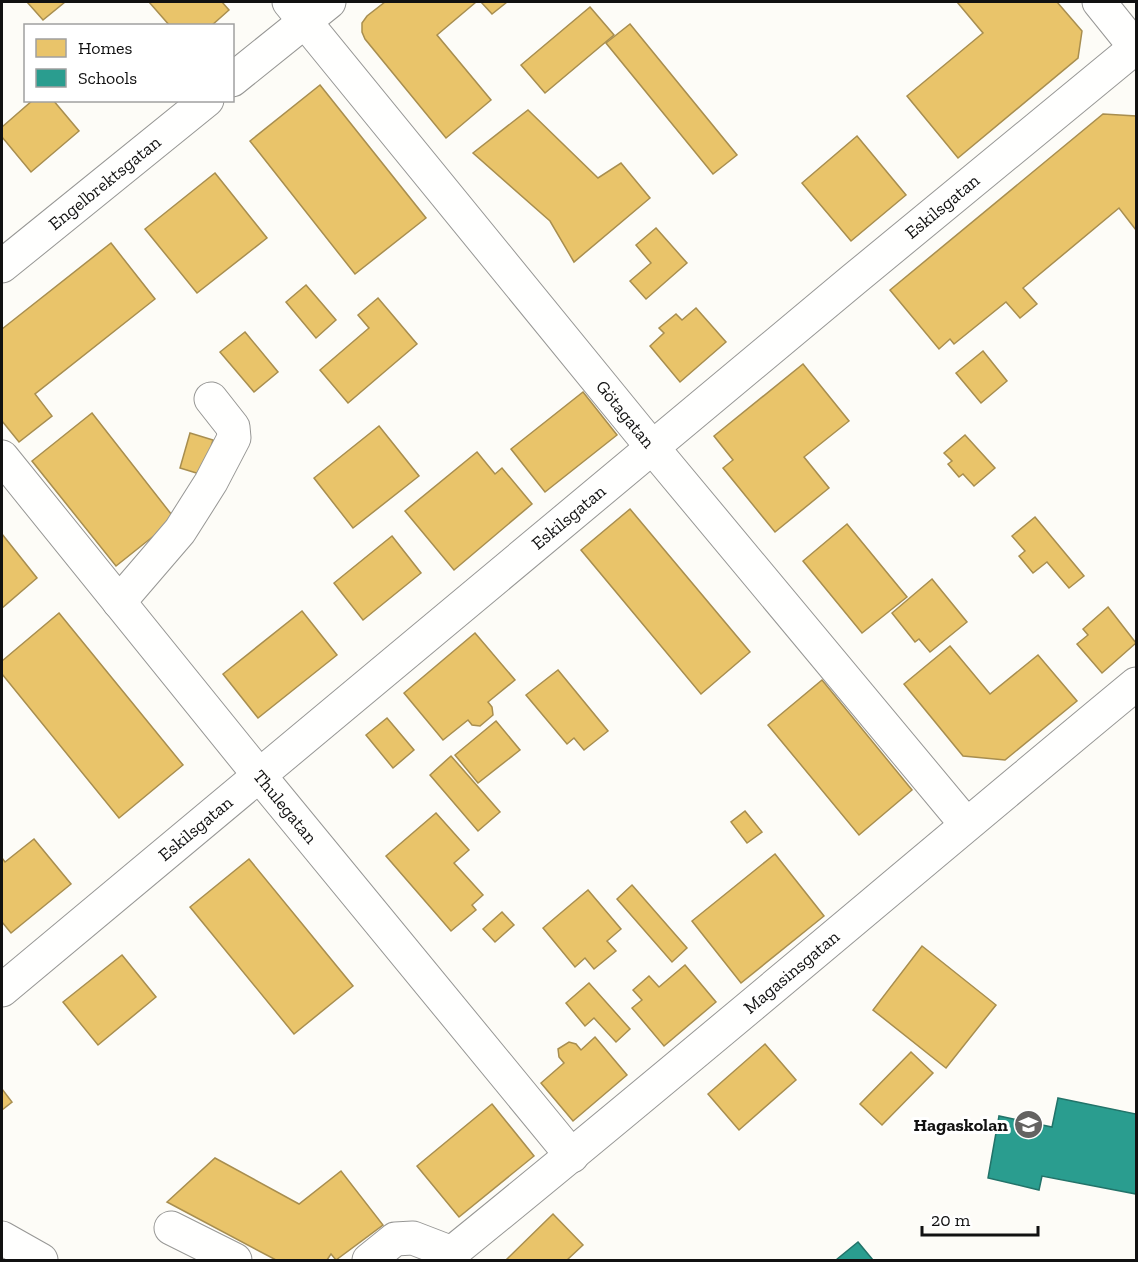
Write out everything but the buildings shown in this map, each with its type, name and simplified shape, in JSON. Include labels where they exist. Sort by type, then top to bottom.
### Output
[{"type":"street","points":[[1099,2],[1136,47]]},
{"type":"street","points":[[234,78],[307,8]]},
{"type":"street","name":"Götagatan","points":[[307,8],[652,447],[966,824]]},
{"type":"street","name":"Eskilsgatan","points":[[2,990],[652,447],[1136,47]]},
{"type":"street","name":"Engelbrektsgatan","points":[[2,266],[205,102]]},
{"type":"street","points":[[119,602],[180,531],[211,482],[234,438],[233,427],[211,399]]},
{"type":"street","name":"Thulegatan","points":[[2,457],[572,1156]]},
{"type":"street","name":"Magasinsgatan","points":[[448,1257],[1137,684]]},
{"type":"street","points":[[171,1228],[235,1260]]},
{"type":"street","points":[[2,1238],[41,1260]]},
{"type":"street","points":[[369,1260],[395,1239],[413,1238],[448,1257]]},
{"type":"place","name":"Hagaskolan","points":[[1029,1125]]}]
